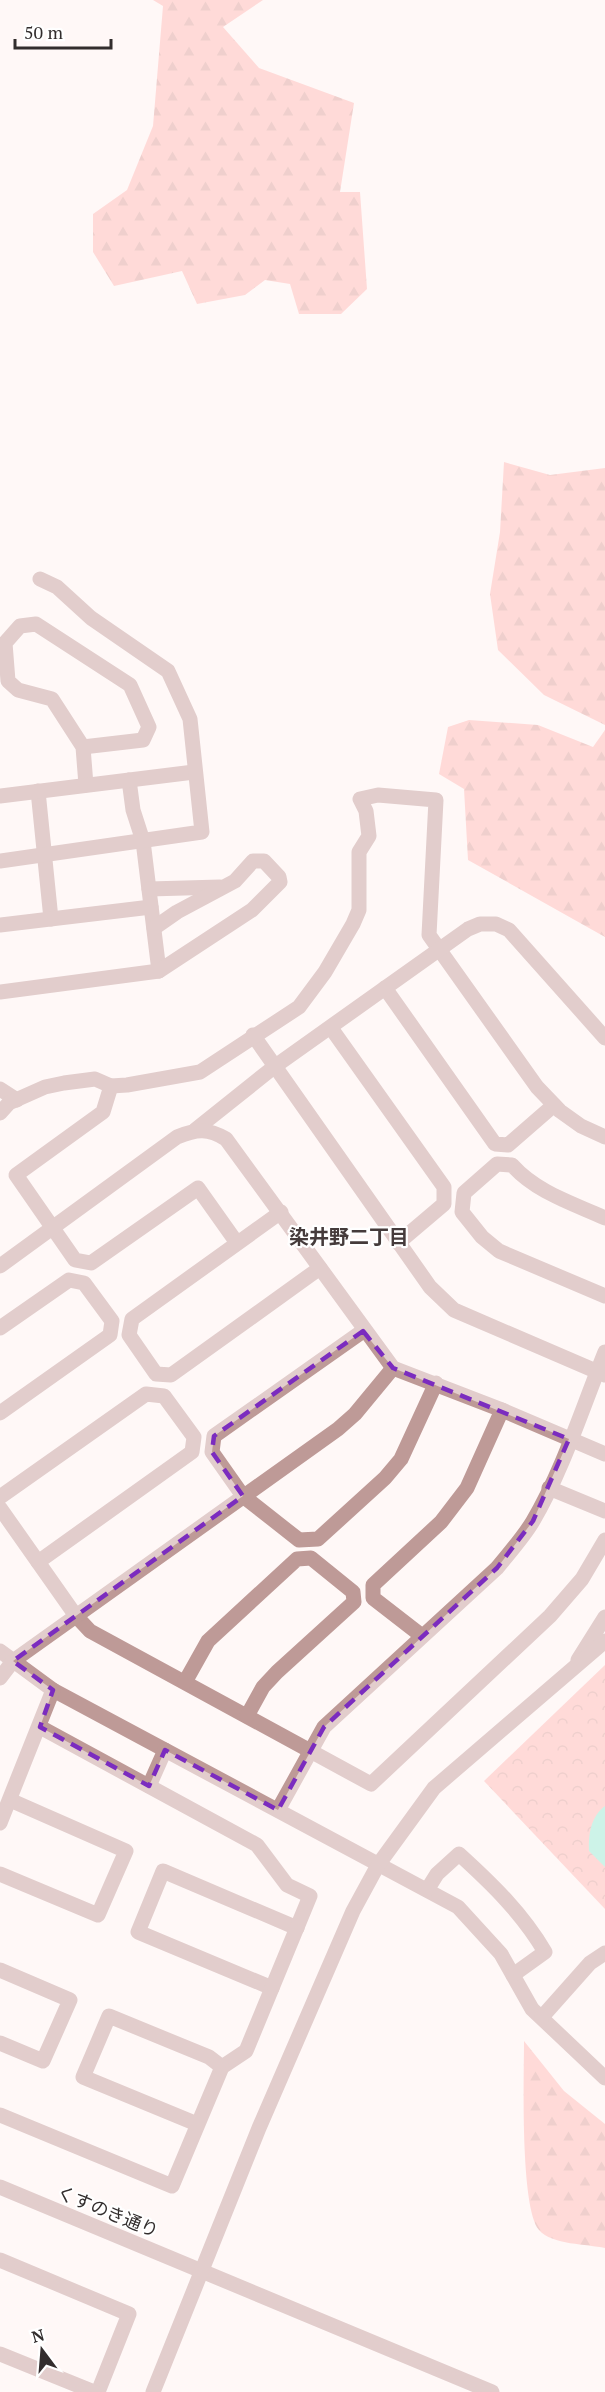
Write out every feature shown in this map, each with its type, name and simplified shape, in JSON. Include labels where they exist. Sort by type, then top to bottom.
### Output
[{"type":"street","points":[[0,861],[202,832],[190,719],[168,671],[91,618],[57,586],[40,579]]},
{"type":"street","points":[[83,747],[143,740],[149,728],[130,685],[36,624],[20,626],[5,643],[8,681],[18,690],[52,699],[83,747],[86,785]]},
{"type":"street","points":[[0,796],[194,772]]},
{"type":"street","points":[[129,780],[134,810],[143,841],[159,971]]},
{"type":"street","points":[[38,791],[51,919]]},
{"type":"street","points":[[0,1113],[9,1103],[45,1087],[64,1083],[95,1079],[111,1086],[153,1082],[200,1072],[253,1035],[299,1007],[325,972],[354,924],[358,910],[359,852],[369,836],[366,811],[360,799],[378,795],[436,800],[429,935],[537,1088],[580,1125],[605,1137]]},
{"type":"street","points":[[0,992],[159,971],[252,910],[280,882],[279,877],[264,861],[253,861],[235,881],[220,887],[154,928]]},
{"type":"street","points":[[149,889],[220,887]]},
{"type":"street","points":[[0,925],[151,907]]},
{"type":"street","points":[[0,1266],[177,1137],[195,1130],[274,1066],[331,1028],[438,949],[480,924],[496,924],[509,930],[605,1038]]},
{"type":"street","points":[[385,988],[495,1144],[508,1145],[554,1105]]},
{"type":"street","points":[[331,1028],[444,1187],[444,1204],[398,1243]]},
{"type":"street","points":[[253,1035],[430,1287],[454,1310],[601,1374]]},
{"type":"street","points":[[111,1086],[103,1112],[16,1175],[75,1260],[91,1263],[198,1188],[237,1243]]},
{"type":"street","points":[[0,1089],[17,1100]]},
{"type":"street","points":[[195,1130],[212,1130],[226,1139],[281,1212],[363,1331],[393,1368],[436,1383],[605,1454]]},
{"type":"street","points":[[605,1218],[539,1188],[524,1178],[512,1165],[497,1164],[464,1193],[462,1212],[482,1237],[499,1251],[605,1296]]},
{"type":"street","points":[[281,1212],[132,1319],[129,1335],[156,1374],[171,1375],[320,1268]]},
{"type":"street","points":[[0,1329],[69,1280],[84,1282],[112,1321],[110,1335],[0,1413]]},
{"type":"street","points":[[363,1331],[214,1436],[212,1452],[243,1496],[299,1540],[318,1539],[385,1478],[401,1459],[436,1383]]},
{"type":"street","points":[[278,1810],[324,1727],[497,1568],[533,1521],[601,1374],[605,1352]]},
{"type":"street","points":[[0,1678],[13,1661],[338,1429],[355,1414],[393,1368]]},
{"type":"street","points":[[0,1497],[146,1394],[164,1396],[194,1437],[192,1452],[38,1562]]},
{"type":"street","points":[[422,1636],[373,1598],[373,1585],[441,1522],[467,1488],[502,1410]]},
{"type":"street","points":[[549,1488],[605,1511]]},
{"type":"street","points":[[0,1508],[76,1616],[90,1631],[370,1784],[550,1616],[582,1579],[605,1540]]},
{"type":"street","points":[[185,1682],[208,1641],[297,1558],[311,1558],[353,1592],[354,1602],[277,1672],[263,1687],[247,1716]]},
{"type":"street","points":[[573,1668],[605,1617]]},
{"type":"street","points":[[153,2392],[259,2128],[353,1911],[378,1865],[434,1788],[605,1641]]},
{"type":"street","points":[[0,1651],[53,1690],[458,1907],[489,1939],[532,2008],[605,2078]]},
{"type":"street","points":[[0,1823],[53,1690]]},
{"type":"street","points":[[0,2115],[172,2186],[222,2067],[246,2051],[310,1896],[287,1885],[257,1845],[40,1727]]},
{"type":"street","points":[[149,1786],[165,1750]]},
{"type":"street","points":[[0,1874],[98,1915],[126,1851],[10,1800]]},
{"type":"street","points":[[427,1890],[437,1874],[459,1854],[500,1892],[532,1929],[545,1952],[513,1975]]},
{"type":"street","points":[[272,1988],[138,1932],[163,1871],[297,1928]]},
{"type":"street","points":[[542,2017],[590,1963],[605,1953]]},
{"type":"street","points":[[0,1970],[70,2000],[43,2061],[0,2043]]},
{"type":"street","points":[[197,2124],[83,2077],[109,2016],[209,2057],[222,2067]]},
{"type":"street","name":"くすのき通り","points":[[0,2187],[492,2392]]},
{"type":"street","points":[[0,2260],[129,2314],[96,2392],[0,2354]]},
{"type":"highlighted area","points":[[363,1331],[393,1368],[569,1439],[533,1521],[497,1568],[324,1727],[278,1810],[165,1750],[149,1786],[40,1727],[53,1690],[13,1661],[243,1496],[212,1452],[214,1436]]},
{"type":"green space","points":[[153,0],[263,0],[223,27],[259,68],[354,103],[340,192],[360,192],[367,289],[341,314],[299,314],[290,284],[265,280],[245,295],[197,304],[182,271],[114,286],[93,252],[93,214],[127,190],[153,126],[163,6]]},
{"type":"green space","points":[[504,462],[550,475],[605,468],[605,725],[544,695],[498,650],[490,594],[500,532]]},
{"type":"green space","points":[[469,720],[538,725],[593,747],[605,730],[605,937],[468,860],[464,789],[439,774],[448,727]]},
{"type":"green space","points":[[605,1665],[605,1909],[484,1781]]},
{"type":"green space","points":[[524,2041],[564,2091],[605,2124],[605,2248],[552,2239],[539,2230],[533,2217],[524,2140]]},
{"type":"shaded area","points":[[605,1806],[605,1867],[589,1851],[589,1845],[590,1832],[596,1815]]},
{"type":"district","name":"染井野二丁目","points":[[349,1236]]}]
